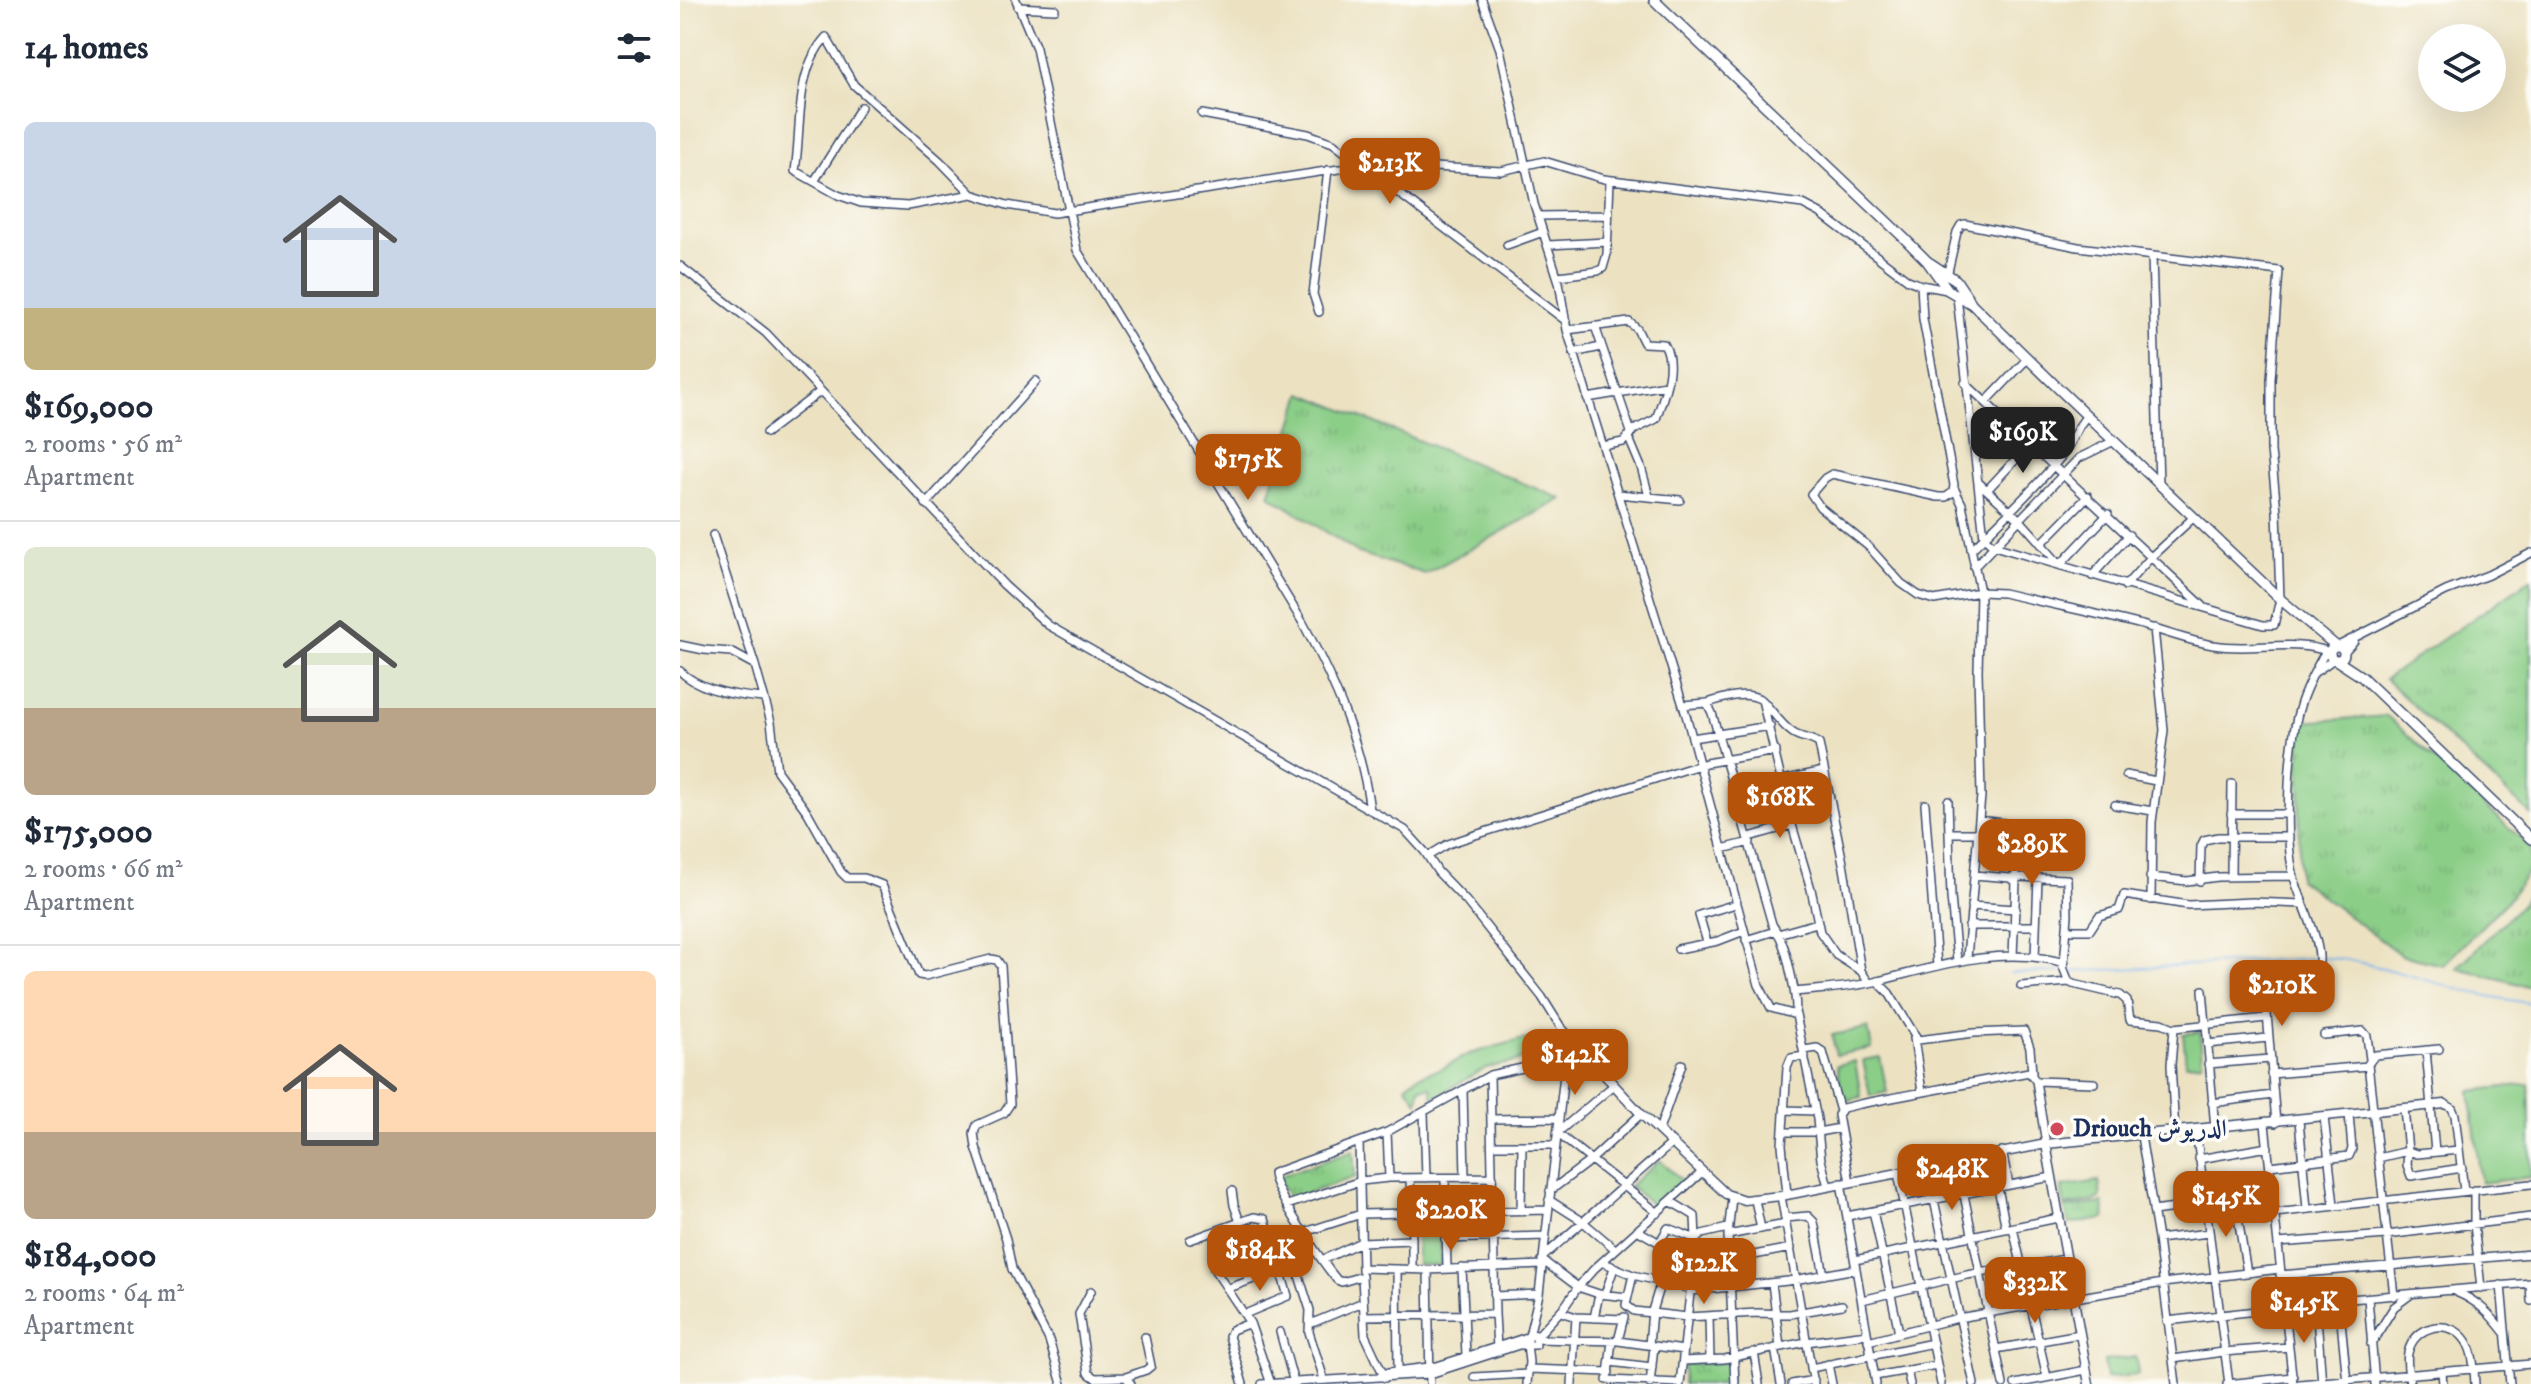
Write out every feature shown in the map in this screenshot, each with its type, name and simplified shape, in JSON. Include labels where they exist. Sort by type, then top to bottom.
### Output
[{"type":"main road","points":[[1654,0],[1927,261],[1959,283],[1972,304],[2087,416],[2531,839]]},
{"type":"main road","points":[[1927,261],[1944,289],[1972,304]]},
{"type":"street","points":[[1482,0],[1500,49],[1525,167],[1558,276],[1573,353],[1683,705],[1759,985],[1769,1006],[1777,1011],[1795,1013]]},
{"type":"street","points":[[1055,9],[1017,3],[1039,61],[1077,250],[1303,623],[1334,682],[1359,750],[1370,810]]},
{"type":"street","points":[[972,194],[940,161],[854,85],[826,37],[817,48],[806,76],[795,171],[848,199],[883,205],[917,205],[972,194],[1040,212],[1068,212],[1328,170],[1434,167],[1491,172],[1550,161],[1584,175],[1610,180],[1803,204],[1820,213],[1902,277],[1921,285],[1944,289],[1959,283]]},
{"type":"street","points":[[815,180],[861,107]]},
{"type":"street","points":[[1202,114],[1318,137],[1340,147],[1566,326],[1632,323],[1644,343],[1664,344],[1668,356],[1666,385],[1656,419],[1630,434],[1620,444],[1603,446]]},
{"type":"street","points":[[1319,312],[1313,294],[1328,170]]},
{"type":"street","points":[[1558,276],[1601,270],[1606,260],[1610,180]]},
{"type":"street","points":[[1538,216],[1608,215]]},
{"type":"street","points":[[2274,625],[2263,625],[2092,576],[1994,546],[1984,537],[1965,383],[1944,289],[1961,225],[2078,247],[2279,271],[2271,379],[2271,451],[2280,599],[2274,625],[2275,645]]},
{"type":"street","points":[[1507,245],[1543,232]]},
{"type":"street","points":[[1548,245],[1607,242]]},
{"type":"street","points":[[2152,256],[2159,484]]},
{"type":"street","points":[[680,266],[750,319],[1004,585],[1048,625],[1405,830],[1534,986],[1562,1029],[1671,1144],[1732,1197],[1755,1200],[2046,1144],[2445,1104],[2454,1112],[2464,1191]]},
{"type":"street","points":[[1921,285],[1923,319],[1954,488],[1962,504],[1980,592],[1979,820],[1967,958]]},
{"type":"street","points":[[1595,326],[1649,496]]},
{"type":"street","points":[[1573,353],[1601,347]]},
{"type":"street","points":[[1986,402],[2028,358]]},
{"type":"street","points":[[926,504],[1036,381]]},
{"type":"street","points":[[1965,383],[2205,607]]},
{"type":"street","points":[[1587,398],[1666,385]]},
{"type":"street","points":[[766,433],[821,391]]},
{"type":"street","points":[[1971,550],[2055,464],[2071,445],[2087,416]]},
{"type":"street","points":[[1975,458],[2009,423]]},
{"type":"street","points":[[1974,567],[2082,456],[2114,441]]},
{"type":"street","points":[[1987,490],[2031,443]]},
{"type":"street","points":[[2071,445],[2082,456]]},
{"type":"street","points":[[1954,488],[1950,495],[1938,497],[1832,474],[1811,494],[1820,507],[1868,546],[1912,592],[1934,600],[1980,592],[2003,593],[2213,645],[2311,646],[2336,652]]},
{"type":"street","points":[[1978,482],[2020,520],[2061,566]]},
{"type":"street","points":[[1618,494],[1680,500]]},
{"type":"street","points":[[2041,544],[2088,496]]},
{"type":"street","points":[[2061,566],[2108,514]]},
{"type":"street","points":[[2125,586],[2194,517]]},
{"type":"street","points":[[713,535],[771,722],[775,764],[781,778],[808,813],[843,876],[872,880],[882,885],[918,974],[925,976],[991,959],[997,960],[1001,966],[1010,1104],[1004,1113],[977,1125],[974,1137],[1006,1239],[1012,1269],[1049,1340],[1062,1384]]},
{"type":"street","points":[[2092,576],[2129,535]]},
{"type":"street","points":[[2276,1123],[2266,1001],[2310,978],[2319,963],[2318,951],[2293,876],[2289,837],[2292,749],[2297,716],[2315,672],[2323,656],[2336,652],[2358,636],[2446,591],[2488,575],[2531,553]]},
{"type":"street","points":[[2151,900],[2153,811],[2164,730],[2154,628]]},
{"type":"street","points":[[680,645],[726,650],[755,665]]},
{"type":"street","points":[[680,671],[704,685],[741,696],[763,698]]},
{"type":"street","points":[[1683,705],[1752,695],[1762,700],[1789,730],[1817,742],[1843,862],[1861,971]]},
{"type":"street","points":[[1762,700],[1817,923],[1830,949],[1889,993],[1906,1018],[1914,1038],[1922,1092]]},
{"type":"street","points":[[1707,703],[1727,758],[1777,932],[1784,946],[1798,1008],[1795,1013],[1828,1186]]},
{"type":"street","points":[[1692,738],[1770,726]]},
{"type":"street","points":[[1428,856],[1448,844],[1700,765],[1776,751]]},
{"type":"street","points":[[1783,780],[1824,771]]},
{"type":"street","points":[[2126,775],[2156,781]]},
{"type":"street","points":[[2231,876],[2232,784]]},
{"type":"street","points":[[1948,801],[1957,961]]},
{"type":"street","points":[[1925,804],[1937,966]]},
{"type":"street","points":[[2115,805],[2153,811]]},
{"type":"street","points":[[2231,814],[2289,814]]},
{"type":"street","points":[[1979,820],[2004,823],[2015,830],[2019,849],[2013,956]]},
{"type":"street","points":[[1722,849],[1792,825]]},
{"type":"street","points":[[1949,833],[1978,833]]},
{"type":"street","points":[[2200,881],[2201,842],[2210,838],[2289,837]]},
{"type":"street","points":[[1974,875],[2067,879],[2064,965],[2069,982]]},
{"type":"street","points":[[2150,877],[2200,881],[2231,876],[2293,876]]},
{"type":"street","points":[[2035,957],[2038,878]]},
{"type":"street","points":[[2067,930],[2090,930],[2099,916],[2119,910],[2124,895],[2188,905],[2252,902],[2303,904]]},
{"type":"street","points":[[1707,942],[1699,915],[1736,904]]},
{"type":"street","points":[[1971,906],[2016,909]]},
{"type":"street","points":[[1678,949],[1817,923]]},
{"type":"street","points":[[1969,926],[2036,926]]},
{"type":"street","points":[[1795,992],[1873,982],[1967,958],[2035,957],[2064,965]]},
{"type":"street","points":[[2021,986],[2069,982],[2120,995],[2127,1001],[2130,1020],[2162,1023],[2174,1028],[2266,1018]]},
{"type":"street","points":[[2203,990],[2215,1128]]},
{"type":"street","points":[[2174,1028],[2171,1065],[2175,1132]]},
{"type":"street","points":[[1527,1384],[1565,1066],[1562,1029]]},
{"type":"street","points":[[1914,1038],[1921,1040],[2024,1031],[2030,1048],[2089,1384]]},
{"type":"street","points":[[2324,1035],[2363,1031],[2367,1036],[2372,1111],[2394,1296]]},
{"type":"street","points":[[2207,1044],[2268,1038]]},
{"type":"street","points":[[1792,1384],[1814,1382],[1786,1221],[1783,1132],[1789,1059],[1819,1048],[1823,1052],[1840,1111],[1847,1216],[1876,1380],[1937,1365]]},
{"type":"street","points":[[2271,1074],[2369,1062],[2375,1055],[2439,1049]]},
{"type":"street","points":[[2426,1050],[2435,1152]]},
{"type":"street","points":[[2208,1064],[2270,1059]]},
{"type":"street","points":[[1659,1130],[1682,1064]]},
{"type":"street","points":[[1565,1066],[1527,1067],[1490,1075],[1387,1132],[1273,1173],[1275,1184],[1322,1260],[1339,1281],[1362,1272],[1495,1267],[1542,1260],[1671,1144]]},
{"type":"street","points":[[1840,1111],[1849,1106],[2025,1072],[2034,1077],[2094,1083]]},
{"type":"street","points":[[1490,1075],[1497,1350]]},
{"type":"street","points":[[1557,1133],[1614,1085]]},
{"type":"street","points":[[1463,1090],[1465,1177]]},
{"type":"street","points":[[2212,1103],[2273,1095]]},
{"type":"street","points":[[2404,1108],[2407,1165],[2411,1176],[2462,1168]]},
{"type":"street","points":[[1785,1110],[1815,1111]]},
{"type":"street","points":[[1424,1112],[1426,1178]]},
{"type":"street","points":[[1550,1191],[1591,1160],[1641,1114]]},
{"type":"street","points":[[2270,1166],[2352,1154],[2349,1114]]},
{"type":"street","points":[[2324,1117],[2334,1205]]},
{"type":"street","points":[[1493,1119],[1558,1118]]},
{"type":"street","points":[[2299,1120],[2307,1209]]},
{"type":"street","points":[[2265,1124],[2283,1307],[2295,1382]]},
{"type":"street","points":[[1783,1132],[1818,1132],[1840,1128]]},
{"type":"street","points":[[2196,1130],[2228,1384],[2347,1382],[2531,1364]]},
{"type":"street","points":[[1387,1132],[1389,1178]]},
{"type":"street","points":[[1557,1133],[1658,1213]]},
{"type":"street","points":[[2141,1136],[2158,1239],[2176,1384]]},
{"type":"street","points":[[1359,1142],[1364,1316],[1369,1347],[1382,1376]]},
{"type":"street","points":[[1493,1145],[1556,1145]]},
{"type":"street","points":[[1521,1211],[1522,1145]]},
{"type":"street","points":[[2199,1159],[2268,1147]]},
{"type":"street","points":[[2378,1158],[2408,1151],[2417,1154],[2459,1150]]},
{"type":"street","points":[[2002,1151],[2009,1185]]},
{"type":"street","points":[[1957,1161],[2003,1384]]},
{"type":"street","points":[[1532,1340],[1561,1312],[1578,1287],[1615,1249],[1701,1173]]},
{"type":"street","points":[[1898,1173],[1941,1384]]},
{"type":"street","points":[[1287,1205],[1361,1181],[1493,1177]]},
{"type":"street","points":[[1847,1216],[2052,1177]]},
{"type":"street","points":[[1410,1178],[1412,1269]]},
{"type":"street","points":[[1445,1178],[1447,1269]]},
{"type":"street","points":[[2274,1213],[2531,1184]]},
{"type":"street","points":[[1998,1188],[2022,1267],[2047,1377]]},
{"type":"street","points":[[2474,1190],[2474,1224],[2481,1288]]},
{"type":"street","points":[[1232,1191],[1259,1277]]},
{"type":"street","points":[[2153,1211],[2272,1195]]},
{"type":"street","points":[[1732,1197],[1728,1260],[1735,1384]]},
{"type":"street","points":[[1549,1200],[1582,1221],[1615,1249]]},
{"type":"street","points":[[1755,1200],[1761,1229]]},
{"type":"street","points":[[1934,1200],[1974,1384]]},
{"type":"street","points":[[2235,1200],[2247,1273]]},
{"type":"street","points":[[1475,1360],[1474,1380],[1529,1369],[1573,1371],[1608,1379],[1650,1383],[1680,1383],[1696,1239],[1695,1216],[1670,1201]]},
{"type":"street","points":[[1271,1384],[1250,1323],[1217,1273],[1214,1263],[1361,1214],[1548,1210]]},
{"type":"street","points":[[1873,1211],[1899,1332]]},
{"type":"street","points":[[1696,1239],[1702,1234],[1761,1229],[1808,1216],[1814,1222],[1824,1275]]},
{"type":"street","points":[[1190,1240],[1262,1217],[1274,1242],[1288,1296],[1245,1314]]},
{"type":"street","points":[[2278,1243],[2387,1235],[2531,1217]]},
{"type":"street","points":[[1855,1260],[2058,1218]]},
{"type":"street","points":[[1659,1243],[1668,1228],[1696,1239]]},
{"type":"street","points":[[1637,1230],[1694,1259],[1728,1260],[1791,1248]]},
{"type":"street","points":[[2158,1239],[2209,1233]]},
{"type":"street","points":[[1445,1239],[1545,1236]]},
{"type":"street","points":[[1287,1238],[1310,1310],[1309,1332],[1324,1379]]},
{"type":"street","points":[[1322,1260],[1361,1242],[1412,1240]]},
{"type":"street","points":[[1650,1383],[1652,1311],[1671,1248]]},
{"type":"street","points":[[1683,1361],[1733,1357],[1806,1342],[1868,1337],[1958,1318],[2215,1276],[2531,1254]]},
{"type":"street","points":[[1862,1300],[1981,1273],[2066,1259]]},
{"type":"street","points":[[1542,1260],[1578,1287],[1628,1297]]},
{"type":"street","points":[[1602,1262],[1633,1275],[1691,1290],[1772,1283],[1856,1269]]},
{"type":"street","points":[[1462,1268],[1466,1356]]},
{"type":"street","points":[[1594,1318],[1614,1268]]},
{"type":"street","points":[[1229,1288],[1281,1269]]},
{"type":"street","points":[[1397,1269],[1398,1371]]},
{"type":"street","points":[[1428,1270],[1430,1384]]},
{"type":"street","points":[[1608,1379],[1633,1275]]},
{"type":"street","points":[[1772,1283],[1781,1384]]},
{"type":"street","points":[[2167,1321],[2316,1303],[2531,1283],[2531,1301]]},
{"type":"street","points":[[2501,1285],[2510,1384]]},
{"type":"street","points":[[1091,1291],[1079,1314],[1088,1373],[1095,1378],[1128,1380],[1146,1370],[1151,1366],[1145,1337]]},
{"type":"street","points":[[2454,1292],[2473,1300],[2487,1311],[2505,1334]]},
{"type":"street","points":[[1494,1296],[1539,1294]]},
{"type":"street","points":[[2370,1346],[2394,1307],[2412,1294]]},
{"type":"street","points":[[2368,1298],[2375,1380]]},
{"type":"street","points":[[2339,1301],[2347,1382]]},
{"type":"street","points":[[1310,1324],[1363,1302]]},
{"type":"street","points":[[2316,1303],[2322,1383]]},
{"type":"street","points":[[1627,1307],[1640,1312],[1687,1317],[1802,1313],[1842,1305]]},
{"type":"street","points":[[1561,1312],[1576,1317],[1623,1319]]},
{"type":"street","points":[[1364,1316],[1495,1314]]},
{"type":"street","points":[[1709,1316],[1710,1360]]},
{"type":"street","points":[[1572,1384],[1576,1317]]},
{"type":"street","points":[[1243,1384],[1229,1336],[1232,1330],[1250,1323]]},
{"type":"street","points":[[2410,1384],[2408,1355],[2415,1338],[2430,1327],[2438,1326],[2461,1335],[2469,1347],[2475,1384]]},
{"type":"street","points":[[1280,1332],[1294,1383]]},
{"type":"street","points":[[1996,1349],[2080,1334]]},
{"type":"street","points":[[1382,1376],[1398,1371],[1430,1371],[1466,1356],[1532,1340],[1615,1341],[1684,1350]]},
{"type":"street","points":[[1811,1368],[1933,1343]]},
{"type":"street","points":[[2173,1359],[2289,1347]]},
{"type":"street","points":[[1262,1384],[1324,1379],[1361,1380],[1430,1371],[1475,1360],[1497,1350]]},
{"type":"street","points":[[1754,1352],[1759,1384]]},
{"type":"street","points":[[1610,1362],[1652,1367]]},
{"type":"street","points":[[1828,1364],[1832,1384]]},
{"type":"street","points":[[1907,1370],[1910,1384]]},
{"type":"street","points":[[2015,1384],[2086,1370]]},
{"type":"street","points":[[2442,1372],[2443,1384]]},
{"type":"green space","points":[[1302,393],[1562,499],[1425,574],[1359,553],[1269,495]]},
{"type":"green space","points":[[2531,579],[2531,815],[2385,679]]},
{"type":"green space","points":[[2387,716],[2531,848],[2531,868],[2507,901],[2443,965],[2401,955],[2299,879],[2300,722]]},
{"type":"green space","points":[[2531,889],[2531,987],[2457,968],[2522,904]]},
{"type":"green space","points":[[1868,1028],[1872,1048],[1836,1055],[1832,1035]]},
{"type":"green space","points":[[2200,1032],[2202,1063],[2186,1064],[2183,1034]]},
{"type":"green space","points":[[1556,1037],[1559,1052],[1535,1053],[1515,1062],[1486,1068],[1433,1098],[1431,1087],[1420,1088],[1418,1102],[1406,1086],[1418,1076],[1443,1068],[1469,1054],[1520,1040]]},
{"type":"green space","points":[[1880,1057],[1887,1092],[1870,1096],[1863,1060]]},
{"type":"green space","points":[[1855,1061],[1861,1097],[1843,1101],[1837,1065]]},
{"type":"green space","points":[[2529,1084],[2531,1177],[2481,1183],[2470,1091]]},
{"type":"green space","points":[[1353,1151],[1355,1177],[1290,1199],[1277,1177]]},
{"type":"green space","points":[[1660,1160],[1684,1183],[1655,1207],[1629,1186]]},
{"type":"green space","points":[[2099,1181],[2101,1197],[2095,1201],[2065,1206],[2061,1187]]},
{"type":"green space","points":[[2103,1203],[2105,1219],[2069,1224],[2065,1208]]},
{"type":"green space","points":[[1441,1215],[1441,1265],[1417,1265],[1416,1216]]},
{"type":"green space","points":[[2136,1357],[2138,1375],[2106,1378],[2104,1361]]},
{"type":"green space","points":[[1729,1362],[1730,1384],[1683,1384],[1684,1365]]},
{"type":"waterway","points":[[2067,972],[2317,958]]},
{"type":"waterway","points":[[2323,958],[2360,962],[2480,994],[2531,1003]]},
{"type":"waterway","points":[[2010,973],[2061,972]]},
{"type":"place","name":"Driouch الدريوش","points":[[2057,1129]]}]
